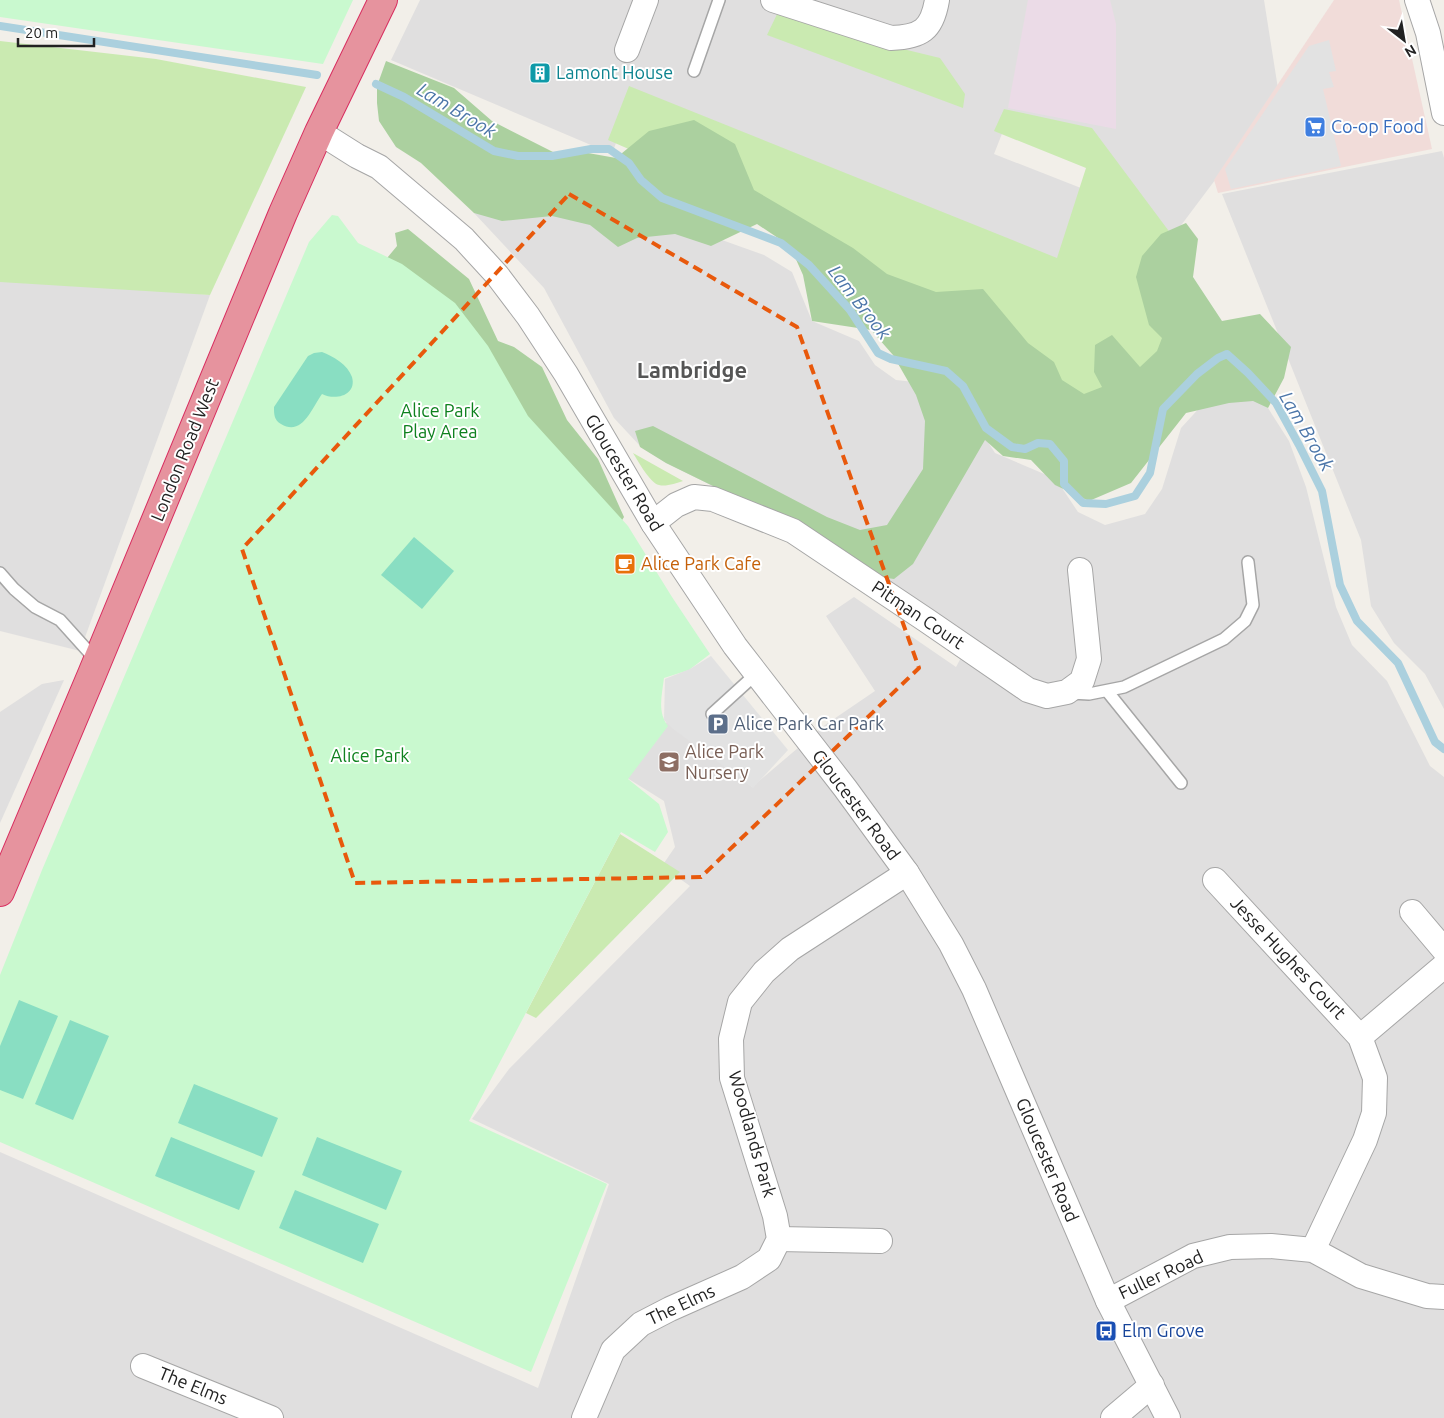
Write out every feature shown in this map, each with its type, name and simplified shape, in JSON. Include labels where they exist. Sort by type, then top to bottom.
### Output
[{"type":"highway","name":"London Road West","points":[[0,892],[98,661],[283,213],[319,132],[380,6]]},
{"type":"street","points":[[627,50],[646,0]]},
{"type":"street","points":[[773,0],[891,38],[910,38],[924,30],[934,16],[937,0]]},
{"type":"street","points":[[1417,0],[1428,33],[1444,114]]},
{"type":"street","name":"Gloucester Road","points":[[319,132],[357,156],[379,167],[464,239],[528,316],[566,374],[653,523],[734,646],[845,788],[907,873],[950,944],[974,989],[1108,1301],[1168,1418]]},
{"type":"street","name":"Pitman Court","points":[[653,523],[676,504],[694,497],[714,499],[793,531],[1028,690],[1047,696],[1067,692]]},
{"type":"street","points":[[1067,692],[1082,681],[1089,659],[1080,570]]},
{"type":"street","name":"Woodlands Park","points":[[778,1239],[775,1216],[732,1078],[731,1039],[740,1002],[764,972],[790,949],[907,873]]},
{"type":"street","name":"Jesse Hughes Court","points":[[1215,880],[1360,1037],[1375,1078],[1374,1113],[1365,1140],[1313,1250]]},
{"type":"street","points":[[1412,912],[1444,950]]},
{"type":"street","points":[[1360,1037],[1444,966]]},
{"type":"street","points":[[778,1239],[880,1241]]},
{"type":"street","name":"The Elms","points":[[584,1418],[613,1350],[641,1324],[742,1277],[769,1259],[778,1239]]},
{"type":"street","name":"Fuller Road","points":[[1108,1301],[1192,1256],[1230,1247],[1271,1246],[1313,1250],[1361,1276],[1427,1296],[1444,1297]]},
{"type":"street","name":"The Elms","points":[[143,1366],[271,1418]]},
{"type":"street","points":[[1113,1418],[1152,1385]]},
{"type":"lane","points":[[694,71],[719,0]]},
{"type":"lane","points":[[1067,692],[1089,694],[1124,687],[1224,639],[1245,621],[1253,605],[1248,562]]},
{"type":"lane","points":[[0,573],[14,589],[36,607],[60,620],[98,661]]},
{"type":"lane","points":[[712,714],[756,674]]},
{"type":"lane","points":[[1107,691],[1181,783]]},
{"type":"highlighted area","points":[[569,194],[797,327],[919,668],[701,877],[355,883],[242,549]]},
{"type":"shaded area","points":[[420,0],[1264,0],[1279,95],[1167,244],[1097,147],[1005,126],[994,154],[1086,190],[1057,278],[629,107],[612,154],[391,60]]},
{"type":"shaded area","points":[[1028,0],[1110,0],[1116,24],[1116,129],[1008,108]]},
{"type":"shaded area","points":[[1334,0],[1399,0],[1432,149],[1218,193],[1214,180]]},
{"type":"shaded area","points":[[1329,40],[1336,71],[1329,72],[1334,87],[1323,89],[1341,166],[1231,189],[1225,169],[1309,46]]},
{"type":"shaded area","points":[[1442,151],[1444,158],[1444,709],[1425,674],[1394,643],[1371,606],[1361,540],[1222,194]]},
{"type":"shaded area","points":[[502,195],[705,234],[764,255],[792,272],[812,321],[859,341],[875,365],[896,380],[933,384],[973,419],[995,453],[1056,479],[1078,512],[1105,525],[1145,514],[1162,489],[1181,428],[1203,404],[1241,393],[1268,408],[1289,441],[1306,487],[1336,607],[1352,645],[1387,681],[1430,766],[1444,777],[1444,1418],[0,1418],[0,1152],[538,1388],[609,1184],[472,1119],[509,1069],[690,886],[662,866],[675,847],[664,801],[624,776],[670,718],[752,787],[825,725],[875,691],[826,616],[854,597],[956,667],[970,641],[809,533],[666,463],[641,447],[614,418],[544,288],[474,213]]},
{"type":"shaded area","points":[[0,275],[210,295],[80,651],[0,631]]},
{"type":"shaded area","name":"Alice Park Car Park","points":[[711,656],[788,750],[753,788],[664,720],[665,679],[690,669]]},
{"type":"shaded area","points":[[64,680],[0,823],[0,712],[42,684]]},
{"type":"green space","points":[[0,0],[353,0],[323,64],[0,17]]},
{"type":"green space","points":[[780,8],[903,49],[940,58],[965,94],[963,108],[767,35]]},
{"type":"green space","points":[[0,41],[156,59],[306,87],[210,295],[0,282]]},
{"type":"green space","points":[[386,61],[454,88],[492,121],[553,152],[588,153],[616,158],[649,131],[694,120],[735,144],[754,190],[853,248],[887,274],[936,292],[983,289],[1028,343],[1054,362],[1062,380],[1084,394],[1102,387],[1094,372],[1095,345],[1112,335],[1140,367],[1157,351],[1162,338],[1149,325],[1136,277],[1142,256],[1161,234],[1186,223],[1198,239],[1193,277],[1222,321],[1260,314],[1291,347],[1284,378],[1268,408],[1253,401],[1229,403],[1186,413],[1131,483],[1089,501],[1055,485],[1031,460],[1003,456],[985,440],[913,564],[894,579],[873,576],[809,533],[666,463],[640,447],[635,431],[653,426],[827,517],[860,530],[887,525],[923,469],[925,421],[916,395],[893,355],[871,330],[812,321],[803,275],[790,246],[757,224],[711,246],[675,234],[637,238],[618,247],[590,225],[552,216],[502,221],[474,213],[421,163],[396,147],[379,121],[377,86]]},
{"type":"green space","points":[[629,86],[1057,258],[1086,168],[994,131],[1004,109],[1092,128],[1174,238],[1191,345],[1103,453],[801,224],[608,140]]},
{"type":"green space","name":"Alice Park","points":[[332,215],[338,216],[358,243],[402,264],[455,303],[488,346],[528,416],[628,526],[710,654],[689,670],[664,678],[661,709],[668,726],[628,779],[659,804],[668,832],[655,852],[621,832],[469,1121],[607,1184],[531,1372],[0,1142],[0,975],[42,870],[309,242]]},
{"type":"green space","points":[[408,229],[469,279],[498,341],[514,347],[542,367],[567,420],[598,459],[624,517],[611,538],[378,269],[397,246],[395,233]]},
{"type":"green space","points":[[322,352],[344,365],[352,377],[353,383],[351,388],[344,395],[333,397],[322,394],[301,424],[295,427],[288,427],[281,424],[276,419],[274,407],[308,356]]},
{"type":"green space","points":[[633,453],[683,481],[665,486],[659,485],[644,471]]},
{"type":"green space","points":[[414,537],[454,571],[422,609],[381,575]]},
{"type":"green space","points":[[620,834],[680,872],[536,1018],[526,1013]]},
{"type":"green space","points":[[19,1000],[58,1016],[23,1099],[0,1090],[0,1046]]},
{"type":"green space","points":[[70,1020],[109,1036],[73,1120],[35,1104]]},
{"type":"green space","points":[[194,1084],[278,1118],[262,1157],[178,1123]]},
{"type":"green space","points":[[171,1137],[255,1171],[239,1210],[155,1176]]},
{"type":"green space","points":[[317,1137],[402,1171],[386,1210],[302,1175]]},
{"type":"green space","points":[[295,1190],[379,1224],[363,1263],[279,1228]]},
{"type":"waterway","name":"Lam Brook","points":[[0,26],[317,75]]},
{"type":"waterway","name":"Lam Brook","points":[[376,84],[404,97],[494,151],[518,156],[552,156],[591,149],[609,149],[629,163],[641,180],[662,198],[781,243],[809,265],[850,310],[878,353],[891,359],[946,371],[963,386],[986,428],[1012,447],[1025,449],[1038,443],[1050,444],[1064,461],[1064,484],[1083,503],[1106,504],[1135,496],[1150,473],[1163,409],[1197,374],[1218,358],[1227,354],[1276,403],[1322,491],[1340,585],[1357,621],[1398,663],[1435,742],[1444,749]]},
{"type":"place","name":"Lamont House","points":[[540,73]]},
{"type":"place","name":"Co-op Food","points":[[1315,127]]},
{"type":"place","name":"Alice Park Cafe","points":[[625,564]]},
{"type":"place","name":"Alice Park Car Park","points":[[718,724]]},
{"type":"place","name":"Alice Park Nursery","points":[[669,762]]},
{"type":"place","name":"Elm Grove","points":[[1106,1331]]},
{"type":"district","name":"Lambridge","points":[[692,370]]},
{"type":"park label","name":"Alice Park Play Area","points":[[440,421]]}]
